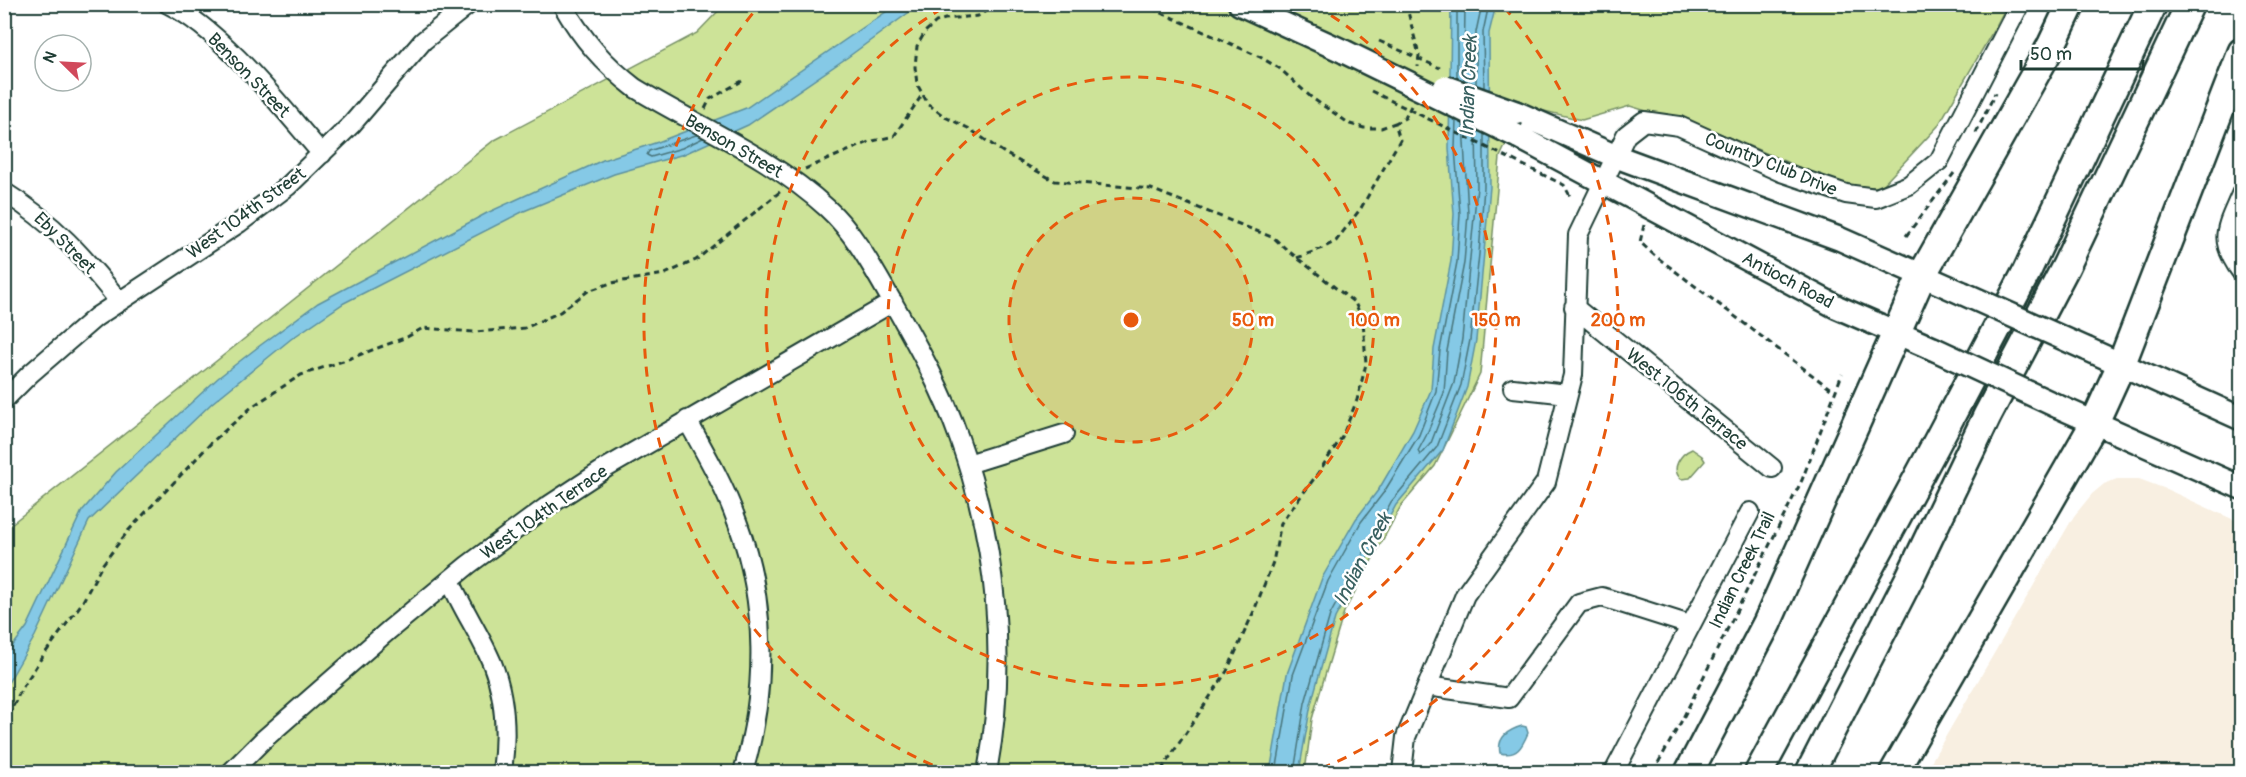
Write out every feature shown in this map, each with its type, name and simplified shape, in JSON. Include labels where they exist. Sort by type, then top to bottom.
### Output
[{"type":"highway","points":[[1689,772],[1771,613],[1922,275],[2051,46],[2071,4]]},
{"type":"highway","points":[[1759,772],[2026,273],[2153,4]]},
{"type":"highway","points":[[1810,772],[1909,579],[1988,416],[2066,266],[2190,4]]},
{"type":"highway","points":[[1894,772],[2094,424],[2121,365],[2241,52]]},
{"type":"main road","name":"Antioch Road","points":[[1240,4],[1345,52],[1517,136],[1837,307],[2241,488]]},
{"type":"main road","name":"Antioch Road","points":[[1345,52],[1517,113],[1615,156],[1795,221],[1922,275],[2241,419]]},
{"type":"street","name":"Benson Street","points":[[168,4],[212,35],[235,57],[322,154]]},
{"type":"street","name":"West 104th Street","points":[[4,400],[75,334],[119,302],[239,224],[288,186],[352,124],[423,40],[469,4]]},
{"type":"street","name":"Benson Street","points":[[562,4],[589,46],[616,74],[635,88],[798,170],[848,231],[925,359],[947,407],[968,464],[990,558],[998,657],[996,705],[987,772]]},
{"type":"street","name":"Country Club Drive","points":[[1615,156],[1626,135],[1644,121],[1655,122],[1679,126],[1781,172],[1846,195],[1876,198],[1909,185],[1940,161],[2020,4]]},
{"type":"street","points":[[1402,772],[1406,737],[1465,595],[1546,482],[1573,375],[1578,235],[1615,156]]},
{"type":"street","name":"Eby Street","points":[[4,192],[29,207],[61,234],[85,259],[119,302]]},
{"type":"street","points":[[2241,192],[2225,234],[2230,256],[2241,273]]},
{"type":"street","name":"West 104th Terrace","points":[[231,772],[263,740],[450,580],[554,503],[606,468],[892,302]]},
{"type":"street","name":"West 106th Terrace","points":[[1574,307],[1772,468]]},
{"type":"street","points":[[1513,388],[1568,394]]},
{"type":"street","points":[[687,420],[718,476],[738,524],[750,562],[757,602],[761,655],[759,696],[752,738],[743,772]]},
{"type":"street","points":[[968,464],[1064,434]]},
{"type":"street","points":[[1614,772],[1750,512]]},
{"type":"street","points":[[450,580],[491,662],[498,681],[505,714],[506,745],[502,772]]},
{"type":"street","points":[[1427,686],[1509,698],[1579,603],[1602,597],[1690,625]]},
{"type":"path","points":[[997,4],[978,16],[936,22],[925,32],[917,46],[915,67],[916,84],[928,104],[945,117],[1055,181],[1134,187],[1161,192],[1275,238],[1355,303],[1363,320],[1366,364],[1357,400],[1342,437],[1281,523],[1273,562],[1227,671],[1160,772]]},
{"type":"path","points":[[1142,4],[1260,57],[1279,68],[1311,98],[1350,124],[1364,128],[1381,128],[1405,118],[1410,110]]},
{"type":"path","points":[[1406,4],[1419,55]]},
{"type":"path","points":[[704,111],[710,99],[742,81]]},
{"type":"path","points":[[1371,92],[1564,185],[1570,196]]},
{"type":"path","points":[[4,725],[21,690],[40,660],[82,603],[102,565],[128,531],[212,442],[253,406],[301,375],[354,357],[423,328],[474,332],[525,328],[560,312],[588,291],[611,283],[665,274],[696,260],[783,189],[798,170],[869,142],[894,136],[922,95]]},
{"type":"path","points":[[1297,258],[1336,241],[1361,208],[1400,140],[1395,123]]},
{"type":"path","points":[[1644,225],[1640,242],[1654,255],[1836,393]]},
{"type":"path","name":"Indian Creek Trail","points":[[1653,772],[1681,722],[1797,490],[1842,374]]},
{"type":"shaded area","points":[[2117,479],[2139,479],[2241,523],[2241,772],[1925,772],[2074,516],[2092,494],[2104,484]]},
{"type":"green space","points":[[724,5],[2007,5],[1938,126],[1881,187],[1843,186],[1719,133],[1630,106],[1582,120],[1524,106],[1500,157],[1480,374],[1435,466],[1401,506],[1344,612],[1312,719],[1305,772],[5,772],[5,529],[493,141],[697,33]]},
{"type":"green space","points":[[1692,449],[1705,461],[1690,478],[1681,479],[1676,466],[1680,458]]},
{"type":"water","points":[[896,5],[919,5],[748,125],[684,154],[614,174],[524,211],[344,303],[291,339],[212,403],[89,521],[35,636],[5,688],[5,656],[27,627],[82,511],[116,472],[218,378],[258,347],[318,303],[487,213],[603,160],[658,142],[746,108]]},
{"type":"water","name":"Indian Creek","points":[[1451,5],[1496,5],[1489,33],[1490,187],[1476,340],[1467,387],[1443,450],[1396,505],[1335,618],[1311,704],[1299,772],[1270,772],[1287,674],[1322,578],[1356,519],[1379,489],[1413,431],[1431,390],[1434,349],[1451,261],[1454,214],[1449,148]]},
{"type":"water","points":[[1522,726],[1526,727],[1528,733],[1521,747],[1511,754],[1500,753],[1500,743],[1505,735]]}]
